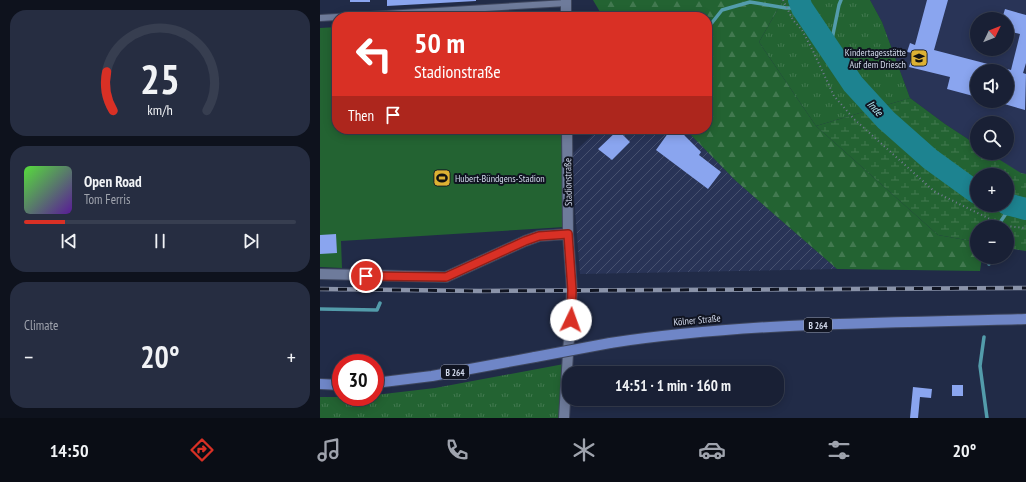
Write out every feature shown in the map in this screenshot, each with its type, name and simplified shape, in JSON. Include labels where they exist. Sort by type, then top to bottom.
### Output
[{"type":"main road","name":"Kölner Straße","points":[[384,382],[432,376],[610,343],[659,336],[750,327],[1026,319]]},
{"type":"main road","points":[[320,384],[332,384]]},
{"type":"street","name":"Stadionstraße","points":[[564,418],[572,290],[568,234],[567,134]]},
{"type":"street","points":[[320,274],[446,277],[539,236],[568,234]]},
{"type":"lane","points":[[406,12],[566,2]]},
{"type":"lane","points":[[320,18],[332,17]]},
{"type":"path","points":[[783,0],[793,20],[802,30],[834,96],[854,119],[935,192],[1005,226],[1026,228]]},
{"type":"shaded area","points":[[870,0],[1026,0],[1026,174],[1021,174],[1000,160],[1014,160],[1014,116],[970,116],[970,140],[910,98],[882,22]]},
{"type":"shaded area","points":[[594,134],[690,134],[736,181],[837,269],[580,274],[571,155]]},
{"type":"green space","points":[[593,0],[783,0],[759,42],[816,126],[938,235],[970,241],[970,264],[981,264],[980,271],[837,269],[736,181],[690,134],[712,134],[712,12],[600,12]]},
{"type":"green space","points":[[783,0],[870,0],[882,22],[910,98],[816,126],[759,42]]},
{"type":"green space","name":"Hubert-Bündgens-Stadion","points":[[332,27],[332,134],[563,134],[565,227],[341,241],[342,268],[320,267],[320,28]]},
{"type":"green space","points":[[910,98],[970,140],[970,160],[1000,160],[1013,168],[970,168],[970,212],[1014,212],[1014,169],[1026,174],[1026,251],[1014,249],[1014,220],[970,220],[970,241],[938,235],[816,126]]},
{"type":"green space","points":[[564,364],[564,366],[562,366],[560,418],[320,418],[320,397],[332,397],[332,406],[384,406],[384,394],[435,388]]},
{"type":"building","points":[[350,0],[370,0],[370,2],[350,2]]},
{"type":"building","points":[[387,0],[476,0],[476,1],[387,6]]},
{"type":"building","points":[[927,0],[948,0],[934,50],[988,64],[970,64],[970,95],[947,89],[950,77],[909,67],[913,53],[907,52],[910,43],[915,45]]},
{"type":"building","points":[[1005,9],[1026,15],[1026,63],[1023,73],[1026,74],[1025,110],[1014,107],[1014,64],[1012,64],[1020,34],[1014,33],[1014,12],[1004,12]]},
{"type":"building","points":[[614,134],[622,134],[630,142],[612,160],[598,149]]},
{"type":"building","points":[[667,134],[683,134],[701,152],[699,155],[721,172],[708,189],[656,150]]},
{"type":"building","points":[[336,234],[337,253],[320,254],[320,235]]},
{"type":"building","points":[[952,385],[963,385],[963,396],[952,396]]},
{"type":"building","points":[[913,387],[932,389],[931,398],[920,397],[918,418],[910,418]]},
{"type":"waterway","name":"Inde","points":[[799,0],[802,8],[853,84],[886,120],[930,159],[970,188]]},
{"type":"waterway","points":[[830,49],[841,0]]},
{"type":"waterway","points":[[712,23],[722,10],[750,2],[786,8],[802,8]]},
{"type":"waterway","name":"Inde","points":[[1014,206],[1026,209]]},
{"type":"waterway","points":[[1002,220],[1007,212]]},
{"type":"waterway","points":[[320,309],[377,310],[380,303]]},
{"type":"waterway","points":[[984,337],[980,366],[987,418]]},
{"type":"railway","points":[[320,289],[480,291],[1026,288]]},
{"type":"place","name":"Kindertagesstätte Auf dem Driesch","points":[[919,58]]},
{"type":"place","name":"Hubert-Bündgens-Stadion","points":[[442,178]]},
{"type":"route","points":[[366,276],[428,278],[446,277],[539,236],[568,234],[572,290],[571,320]]}]
